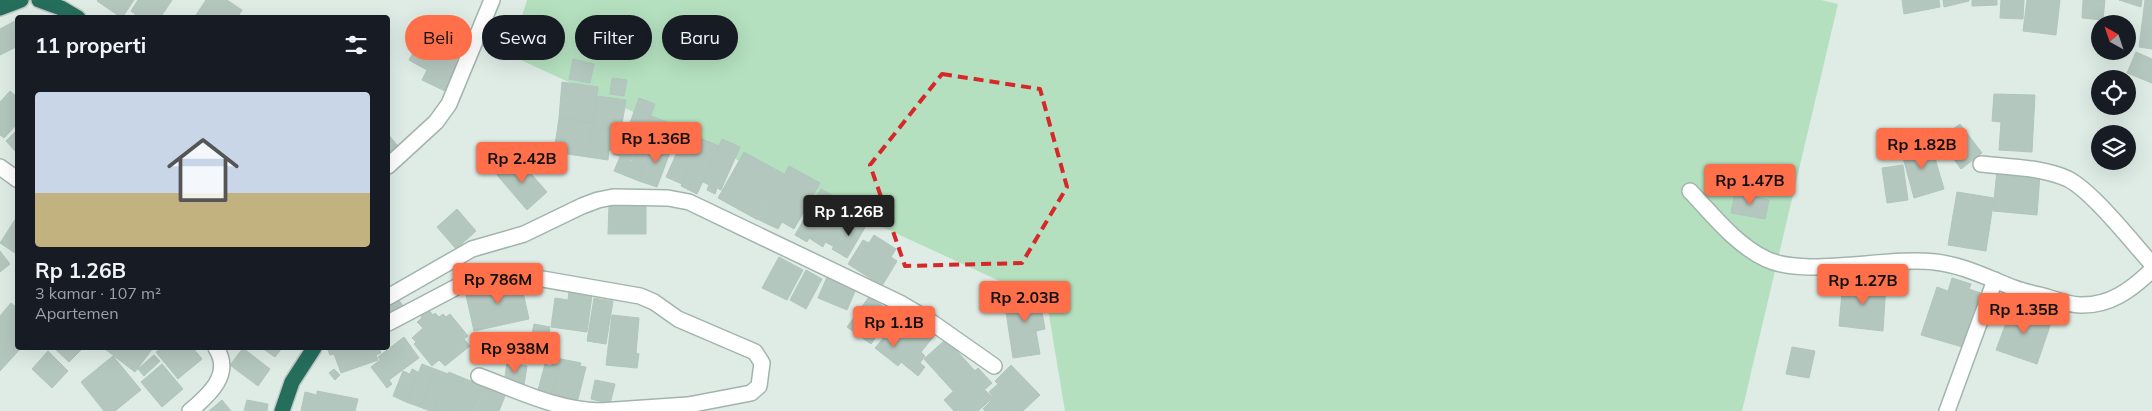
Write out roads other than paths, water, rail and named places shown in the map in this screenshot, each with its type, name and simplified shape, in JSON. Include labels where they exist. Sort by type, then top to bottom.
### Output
[{"type":"highway","points":[[0,8],[21,0]]},
{"type":"highway","points":[[39,0],[61,8],[73,15]]},
{"type":"highway","points":[[282,411],[292,382],[313,350]]},
{"type":"street","points":[[390,164],[436,122],[449,104],[492,0]]},
{"type":"street","points":[[1981,164],[2035,170],[2068,179],[2084,190],[2152,264]]},
{"type":"street","points":[[0,167],[15,178]]},
{"type":"street","points":[[1690,191],[1739,241],[1766,260],[1782,265],[1816,267],[1905,260],[1936,262],[1974,270],[2016,289],[2079,305],[2101,303],[2120,296],[2135,286],[2152,270]]},
{"type":"street","points":[[390,296],[472,249],[524,234],[582,206],[613,197],[668,198],[689,202],[900,303],[927,318],[994,366]]},
{"type":"street","points":[[390,323],[480,276],[508,273],[640,296],[654,302],[678,319],[755,352],[762,363],[759,386],[751,393],[698,404],[600,411],[579,410],[559,406],[479,376]]},
{"type":"street","points":[[1947,411],[1995,280]]},
{"type":"street","points":[[190,411],[207,396],[220,377],[222,361],[217,350]]}]
